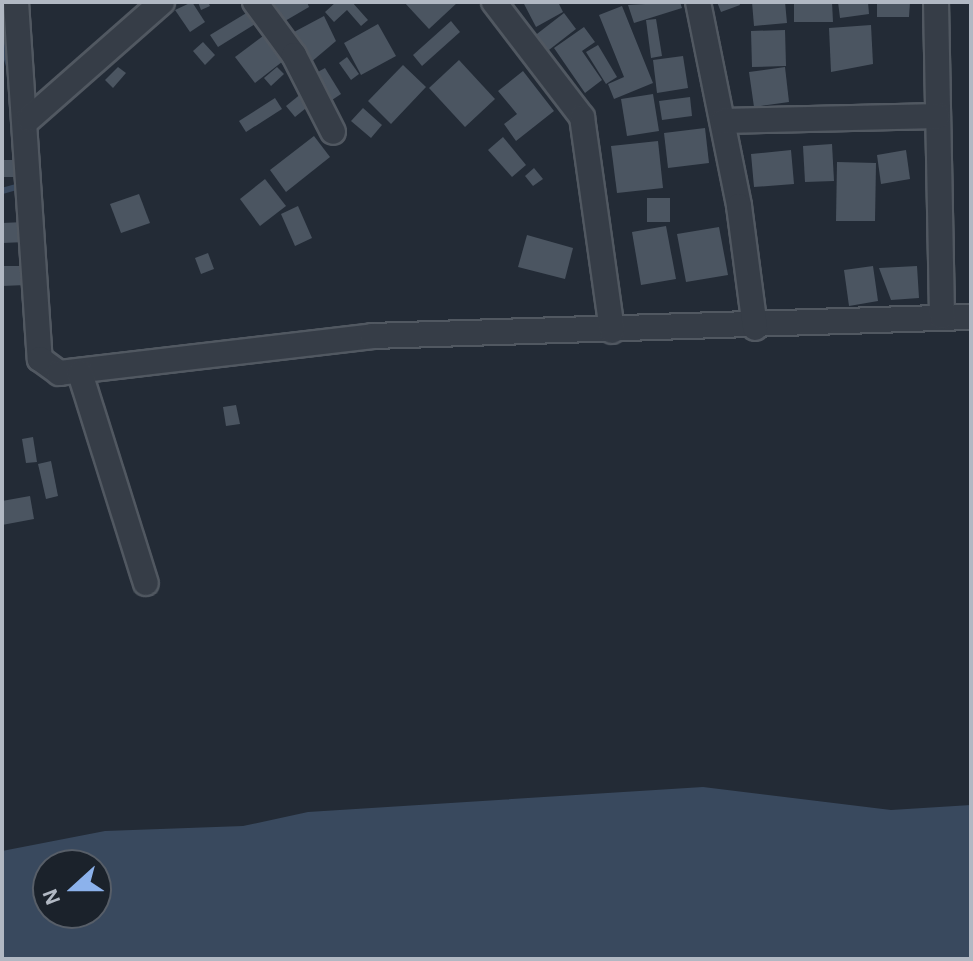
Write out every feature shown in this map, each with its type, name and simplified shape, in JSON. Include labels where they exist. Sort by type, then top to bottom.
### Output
[{"type":"street","points":[[29,119],[162,2]]},
{"type":"street","points":[[255,2],[294,55],[333,132]]},
{"type":"street","points":[[494,2],[588,131],[612,331]]},
{"type":"street","points":[[698,2],[723,121],[755,328]]},
{"type":"street","points":[[936,2],[942,317]]},
{"type":"street","points":[[12,12],[29,119],[40,359],[59,373],[80,373],[372,336],[755,328],[971,317]]},
{"type":"street","points":[[723,121],[938,116]]},
{"type":"street","points":[[80,373],[146,583]]},
{"type":"water","points":[[703,787],[891,810],[971,805],[971,959],[2,959],[2,851],[105,831],[243,826],[308,812]]},
{"type":"building","points":[[192,2],[205,22],[190,32],[175,10]]},
{"type":"building","points":[[198,2],[208,2],[210,6],[201,10]]},
{"type":"building","points":[[273,2],[307,2],[309,7],[285,21]]},
{"type":"building","points":[[336,2],[352,2],[368,20],[361,26],[347,10],[334,22],[325,12]]},
{"type":"building","points":[[404,2],[458,2],[429,29]]},
{"type":"building","points":[[523,2],[558,2],[563,12],[536,27]]},
{"type":"building","points":[[680,2],[682,8],[634,23],[628,5]]},
{"type":"building","points":[[717,2],[739,2],[740,5],[721,12]]},
{"type":"building","points":[[752,2],[785,2],[787,23],[754,26]]},
{"type":"building","points":[[794,2],[832,2],[833,22],[794,22]]},
{"type":"building","points":[[838,2],[868,2],[869,14],[840,18]]},
{"type":"building","points":[[877,2],[910,2],[909,17],[877,17]]},
{"type":"building","points":[[622,6],[653,83],[614,99],[608,84],[624,77],[599,15]]},
{"type":"building","points":[[253,9],[260,21],[218,47],[210,35]]},
{"type":"building","points":[[564,13],[576,29],[545,53],[533,37]]},
{"type":"building","points":[[324,16],[336,41],[310,63],[294,32]]},
{"type":"building","points":[[656,19],[662,56],[651,58],[646,20]]},
{"type":"building","points":[[451,21],[460,32],[422,66],[413,55]]},
{"type":"building","points":[[378,24],[396,56],[361,75],[344,43]]},
{"type":"building","points":[[871,25],[873,64],[831,72],[829,28]]},
{"type":"building","points":[[584,27],[595,42],[582,51],[602,80],[585,93],[554,48]]},
{"type":"building","points":[[785,30],[786,66],[752,67],[751,31]]},
{"type":"building","points":[[267,33],[287,58],[255,83],[235,57]]},
{"type":"building","points":[[203,42],[215,55],[205,65],[193,51]]},
{"type":"building","points":[[598,45],[617,77],[606,84],[586,52]]},
{"type":"building","points":[[683,56],[688,88],[657,93],[653,60]]},
{"type":"building","points":[[347,57],[359,74],[351,80],[339,63]]},
{"type":"building","points":[[459,60],[495,99],[465,127],[429,88]]},
{"type":"building","points":[[403,65],[426,87],[391,124],[368,101]]},
{"type":"building","points":[[118,67],[126,73],[113,88],[105,80]]},
{"type":"building","points":[[277,67],[284,74],[271,86],[264,78]]},
{"type":"building","points":[[785,67],[789,102],[754,107],[749,72]]},
{"type":"building","points":[[325,68],[341,94],[332,100],[316,73]]},
{"type":"building","points":[[523,71],[554,111],[516,141],[504,124],[517,114],[498,91]]},
{"type":"building","points":[[302,93],[311,104],[295,117],[286,106]]},
{"type":"building","points":[[653,94],[659,131],[627,136],[621,99]]},
{"type":"building","points":[[690,97],[692,116],[662,120],[659,101]]},
{"type":"building","points":[[275,98],[282,109],[246,132],[239,121]]},
{"type":"building","points":[[363,108],[382,125],[371,138],[351,121]]},
{"type":"building","points":[[705,128],[709,163],[668,168],[664,133]]},
{"type":"building","points":[[314,136],[330,157],[286,192],[270,170]]},
{"type":"building","points":[[503,137],[526,165],[512,177],[488,150]]},
{"type":"building","points":[[658,141],[663,188],[617,193],[611,146]]},
{"type":"building","points":[[832,144],[834,181],[805,182],[803,146]]},
{"type":"building","points":[[791,150],[794,184],[754,187],[751,154]]},
{"type":"building","points":[[906,150],[910,179],[881,184],[877,155]]},
{"type":"building","points":[[2,160],[21,160],[21,177],[2,177]]},
{"type":"building","points":[[837,162],[876,163],[875,221],[836,221]]},
{"type":"building","points":[[534,168],[543,179],[533,186],[525,176]]},
{"type":"building","points":[[265,179],[286,206],[260,226],[240,199]]},
{"type":"building","points":[[139,194],[150,223],[121,233],[110,204]]},
{"type":"building","points":[[647,198],[670,198],[670,222],[647,222]]},
{"type":"building","points":[[298,206],[312,238],[295,246],[281,214]]},
{"type":"building","points":[[24,222],[26,242],[2,243],[2,223]]},
{"type":"building","points":[[666,226],[676,279],[641,285],[632,232]]},
{"type":"building","points":[[719,227],[728,275],[686,282],[677,234]]},
{"type":"building","points":[[527,235],[573,248],[565,279],[518,267]]},
{"type":"building","points":[[208,253],[214,269],[201,274],[195,258]]},
{"type":"building","points":[[2,266],[26,266],[26,285],[2,286]]},
{"type":"building","points":[[873,266],[878,301],[849,306],[844,270]]},
{"type":"building","points":[[917,266],[919,298],[891,300],[879,268]]},
{"type":"building","points":[[236,405],[240,424],[226,426],[223,407]]},
{"type":"building","points":[[33,437],[37,462],[26,463],[22,439]]},
{"type":"building","points":[[51,461],[58,496],[46,499],[38,464]]},
{"type":"building","points":[[30,496],[34,519],[2,525],[2,501]]},
{"type":"waterway","points":[[2,43],[10,70]]},
{"type":"waterway","points":[[2,191],[20,186]]}]
